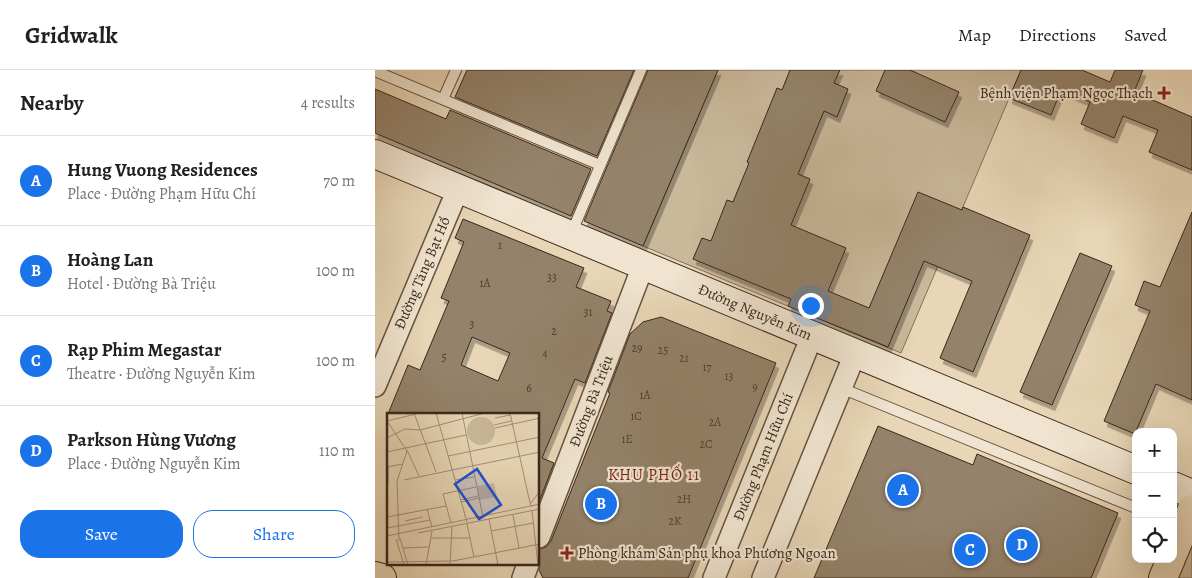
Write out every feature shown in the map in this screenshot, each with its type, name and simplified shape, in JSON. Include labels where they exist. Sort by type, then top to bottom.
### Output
[{"type":"main road","points":[[1177,545],[1192,509]]},
{"type":"main road","points":[[1163,578],[1169,563]]},
{"type":"main road","points":[[375,576],[382,578]]},
{"type":"street","name":"Đường Nguyễn Kim","points":[[375,154],[1132,468]]},
{"type":"street","name":"Đường Tăng Bạt Hổ","points":[[375,386],[458,189]]},
{"type":"street","name":"Đường Bà Triệu","points":[[540,534],[643,266]]},
{"type":"street","name":"Đường Phạm Hữu Chí","points":[[714,578],[812,336]]},
{"type":"street","points":[[763,578],[855,354]]},
{"type":"street","points":[[1177,488],[1192,494]]},
{"type":"street","points":[[523,578],[527,566]]},
{"type":"lane","points":[[443,100],[456,70]]},
{"type":"lane","points":[[570,235],[641,70]]},
{"type":"lane","points":[[375,71],[600,165]]},
{"type":"lane","points":[[841,388],[1132,506]]},
{"type":"shaded area","points":[[718,70],[1021,70],[901,353],[643,246]]},
{"type":"shaded area","points":[[1192,544],[1192,578],[1178,578]]},
{"type":"building","points":[[467,70],[634,70],[597,156],[455,97]]},
{"type":"building","points":[[648,70],[718,70],[643,246],[584,221]]},
{"type":"building","points":[[790,70],[840,70],[834,83],[848,89],[837,117],[824,111],[798,174],[810,179],[791,225],[846,248],[828,291],[869,308],[918,192],[962,210],[963,207],[1030,235],[973,372],[940,358],[972,281],[924,261],[888,347],[788,306],[791,299],[693,259],[702,238],[711,241],[727,200],[733,202],[777,88],[782,90]]},
{"type":"building","points":[[885,70],[910,70],[959,92],[945,122],[876,91]]},
{"type":"building","points":[[1021,70],[1082,70],[1110,82],[1115,70],[1143,70],[1134,92],[1192,117],[1192,170],[1149,152],[1158,130],[1123,116],[1114,138],[1081,124],[1090,102],[1061,90],[1051,115],[1009,98]]},
{"type":"building","points":[[375,89],[446,119],[450,110],[591,169],[571,216],[375,133]]},
{"type":"building","points":[[1192,212],[1192,400],[1156,384],[1138,428],[1132,428],[1132,433],[1104,421],[1150,311],[1135,305],[1144,281],[1160,287]]},
{"type":"building","points":[[463,219],[584,268],[576,287],[611,301],[607,311],[612,313],[585,383],[575,379],[542,458],[554,463],[540,499],[540,413],[388,413],[408,365],[420,370],[449,301],[441,298],[464,242],[455,238]],"holes":[[[472,337],[510,353],[498,381],[461,365]]]},
{"type":"building","points":[[1080,253],[1112,266],[1052,405],[1020,392]]},
{"type":"building","points":[[661,317],[776,363],[688,578],[543,578],[539,570],[540,549],[546,547],[551,541],[610,393],[608,392],[630,334],[643,322]]},
{"type":"building","points":[[878,426],[973,465],[977,454],[1118,513],[1091,578],[814,578]]},
{"type":"place","name":"Bệnh viện Phạm Ngọc Thạch","points":[[1164,93]]},
{"type":"place","name":"Hung Vuong Residences","points":[[903,490]]},
{"type":"place","name":"Hoàng Lan","points":[[601,504]]},
{"type":"place","name":"Parkson Hùng Vương","points":[[1022,545]]},
{"type":"place","name":"Rạp Phim Megastar","points":[[970,550]]},
{"type":"place","name":"Phòng khám Sản phụ khoa Phương Ngoan","points":[[567,553]]},
{"type":"district","name":"KHU PHỐ 11","points":[[654,474]]}]
